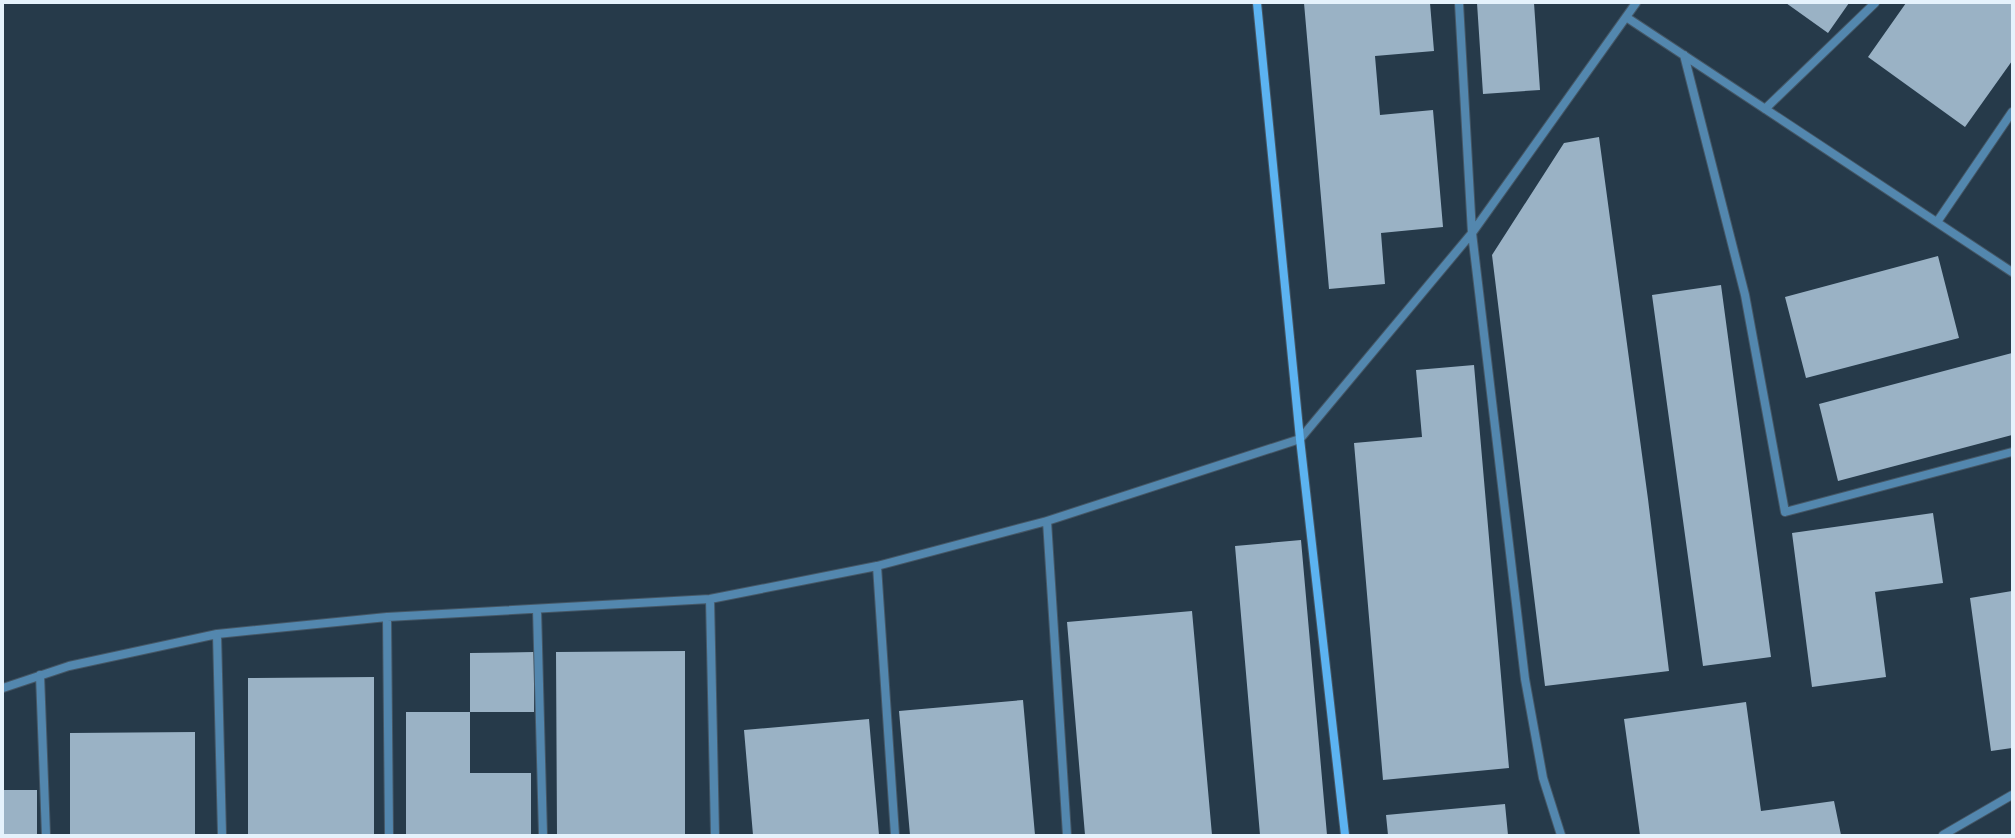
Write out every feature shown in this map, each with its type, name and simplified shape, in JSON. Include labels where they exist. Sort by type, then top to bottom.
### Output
[{"type":"street","points":[[1256,3],[1300,439],[1345,835]]},
{"type":"street","points":[[1460,3],[1472,233],[1526,679],[1543,778],[1561,835]]},
{"type":"street","points":[[3,688],[69,666],[217,634],[387,617],[710,599],[877,566],[1047,521],[1300,439],[1472,233],[1636,3]]},
{"type":"street","points":[[1765,108],[1876,3]]},
{"type":"street","points":[[1626,17],[2012,272]]},
{"type":"street","points":[[1684,55],[1745,295],[1785,512],[2012,452]]},
{"type":"street","points":[[1937,222],[2012,112]]},
{"type":"street","points":[[1047,521],[1067,835]]},
{"type":"street","points":[[877,566],[895,835]]},
{"type":"street","points":[[710,599],[714,835]]},
{"type":"street","points":[[537,609],[543,835]]},
{"type":"street","points":[[387,617],[389,835]]},
{"type":"street","points":[[217,634],[222,835]]},
{"type":"street","points":[[40,675],[46,835]]},
{"type":"street","points":[[1943,835],[2012,795]]},
{"type":"building","points":[[1304,3],[1430,3],[1434,51],[1375,56],[1380,115],[1433,110],[1443,227],[1381,233],[1385,284],[1329,289]]},
{"type":"building","points":[[1477,3],[1534,3],[1540,90],[1483,94]]},
{"type":"building","points":[[1786,3],[1849,3],[1828,33]]},
{"type":"building","points":[[1906,3],[2012,3],[2012,61],[1965,127],[1868,57]]},
{"type":"building","points":[[1599,137],[1648,499],[1669,671],[1545,686],[1492,255],[1564,143]]},
{"type":"building","points":[[1938,256],[1959,338],[1806,378],[1785,297]]},
{"type":"building","points":[[1721,285],[1771,657],[1703,666],[1652,295]]},
{"type":"building","points":[[2012,353],[2012,435],[1838,481],[1819,404]]},
{"type":"building","points":[[1474,365],[1509,768],[1383,780],[1354,443],[1422,437],[1416,370]]},
{"type":"building","points":[[1933,513],[1943,583],[1875,592],[1886,677],[1812,687],[1792,533]]},
{"type":"building","points":[[1301,540],[1327,835],[1260,835],[1235,546]]},
{"type":"building","points":[[2012,591],[2012,748],[1991,751],[1970,598]]},
{"type":"building","points":[[1192,611],[1212,835],[1085,835],[1067,622]]},
{"type":"building","points":[[685,651],[685,835],[557,835],[556,652]]},
{"type":"building","points":[[534,652],[534,712],[470,712],[470,653]]},
{"type":"building","points":[[374,677],[374,835],[248,835],[248,678]]},
{"type":"building","points":[[1023,700],[1035,835],[910,835],[899,711]]},
{"type":"building","points":[[1746,702],[1761,811],[1834,801],[1841,835],[1640,835],[1624,719]]},
{"type":"building","points":[[406,712],[470,712],[470,773],[531,773],[531,835],[406,835]]},
{"type":"building","points":[[869,719],[879,835],[753,835],[744,730]]},
{"type":"building","points":[[195,732],[195,835],[70,835],[70,733]]},
{"type":"building","points":[[3,790],[37,790],[37,835],[3,835]]},
{"type":"building","points":[[1505,804],[1508,835],[1388,835],[1386,815]]}]
